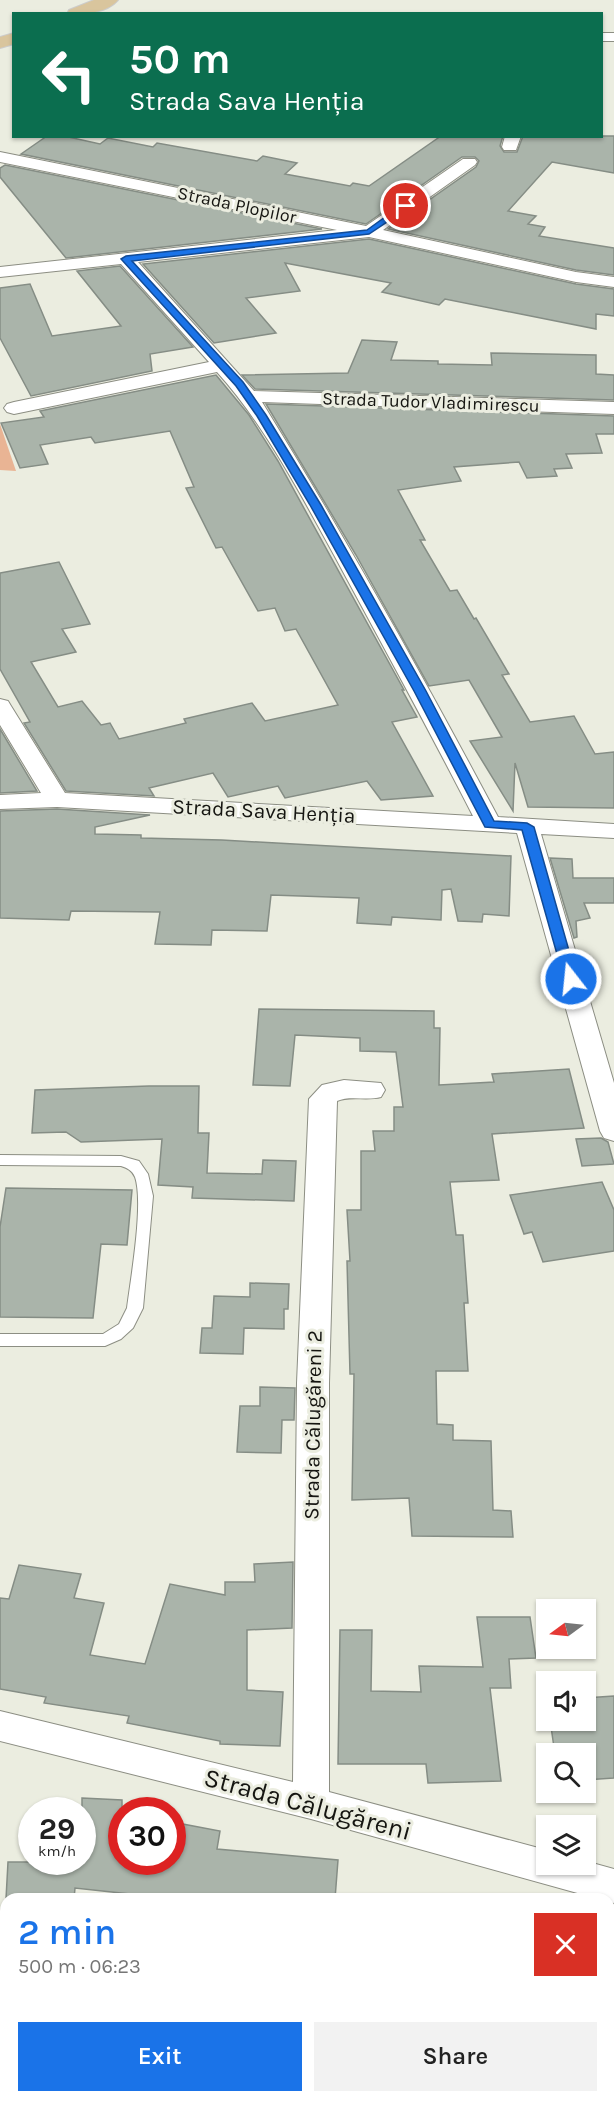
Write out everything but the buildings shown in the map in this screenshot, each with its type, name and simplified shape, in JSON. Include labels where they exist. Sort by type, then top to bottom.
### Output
[{"type":"main road","points":[[80,12],[109,0]]},
{"type":"street","name":"Strada Plopilor","points":[[0,157],[369,232],[576,277],[614,282]]},
{"type":"street","points":[[0,272],[369,232],[470,162]]},
{"type":"street","points":[[126,259],[249,396],[287,455],[420,691],[489,824]]},
{"type":"street","points":[[14,408],[222,365]]},
{"type":"street","name":"Strada Tudor Vladimirescu","points":[[249,396],[614,408]]},
{"type":"street","points":[[0,706],[57,800]]},
{"type":"street","name":"Strada Sava Henția","points":[[0,802],[57,800],[614,831]]},
{"type":"street","points":[[527,827],[614,1131]]},
{"type":"street","name":"Strada Călugăreni 2","points":[[311,1803],[313,1383],[319,1158],[323,1099],[328,1092],[336,1090],[371,1090]]},
{"type":"street","name":"Strada Călugăreni","points":[[0,1726],[311,1803],[614,1887]]},
{"type":"lane","points":[[0,1160],[121,1161],[134,1165],[141,1174],[146,1196],[135,1308],[130,1323],[120,1334],[105,1340],[0,1340]]},
{"type":"shaded area","points":[[0,424],[16,471],[0,470]]},
{"type":"route","points":[[406,206],[369,232],[126,259],[249,396],[287,455],[420,691],[489,824],[527,827],[571,979]]}]
